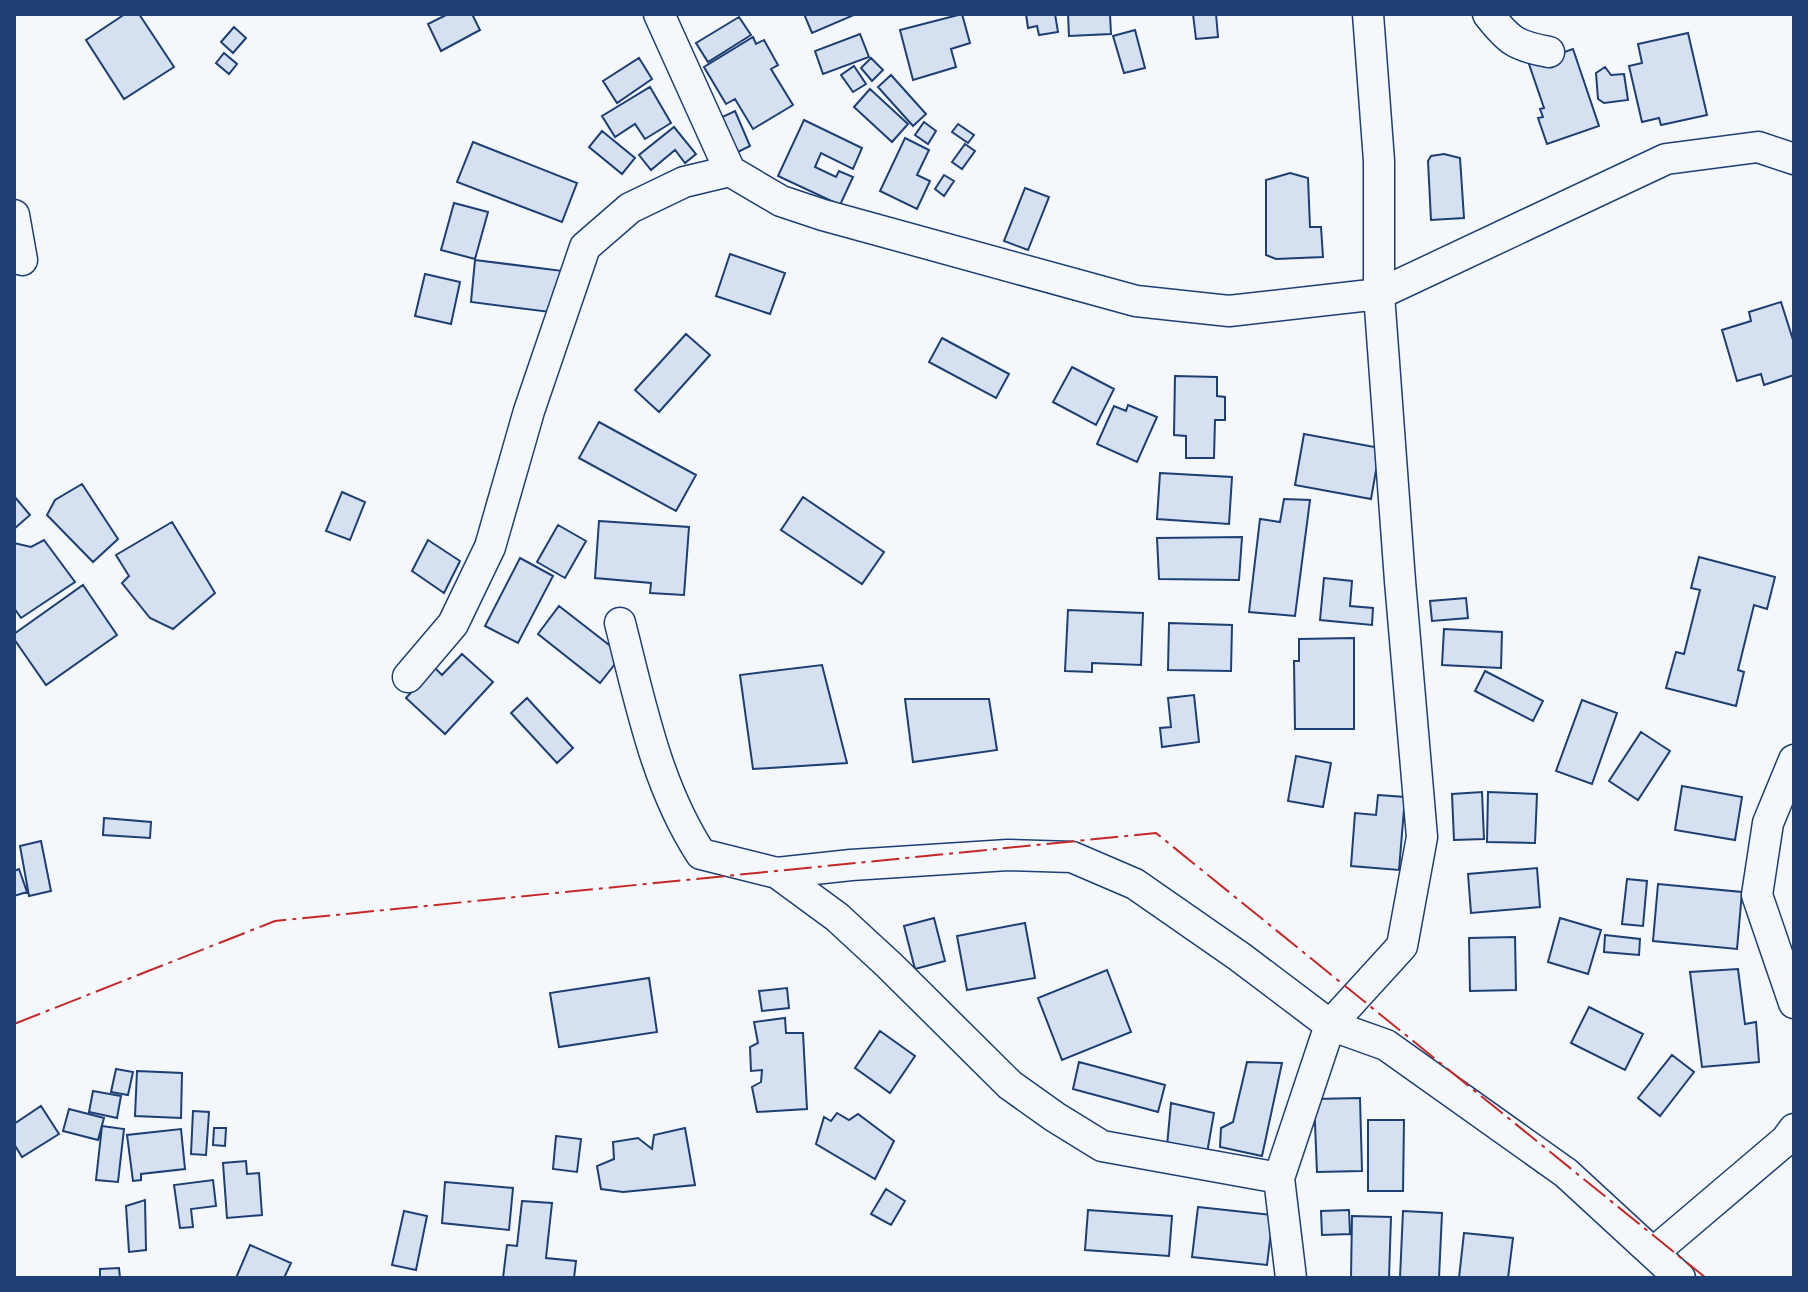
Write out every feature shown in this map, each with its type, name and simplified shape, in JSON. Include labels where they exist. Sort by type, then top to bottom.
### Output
[{"type":"street","points":[[1291,1278],[1279,1178],[1330,1025],[1402,946],[1422,837],[1379,294],[1379,161],[1368,14]]},
{"type":"street","points":[[1488,14],[1519,47],[1549,52]]},
{"type":"street","points":[[668,19],[730,171],[781,201],[823,215],[1136,301],[1229,311],[1379,294],[1666,159],[1758,147],[1794,159]]},
{"type":"street","points":[[408,677],[453,624],[490,547],[529,411],[585,247],[630,208],[684,182],[730,171]]},
{"type":"street","points":[[14,215],[22,260]]},
{"type":"street","points":[[620,623],[649,736],[682,825],[701,854],[777,873],[993,856],[1072,857],[1135,884],[1330,1025],[1386,1045],[1566,1173],[1680,1278]]},
{"type":"street","points":[[1794,760],[1768,823],[1757,895],[1794,1003]]},
{"type":"street","points":[[777,873],[837,917],[1010,1085],[1102,1146],[1279,1178]]},
{"type":"street","points":[[1653,1253],[1786,1140],[1794,1129]]},
{"type":"building","points":[[125,14],[139,14],[174,67],[124,99],[86,40]]},
{"type":"building","points":[[448,14],[472,14],[480,30],[441,51],[428,24]]},
{"type":"building","points":[[804,14],[853,14],[854,15],[812,33]]},
{"type":"building","points":[[962,14],[970,43],[951,49],[956,67],[913,80],[900,30]]},
{"type":"building","points":[[1026,14],[1055,14],[1058,32],[1039,35],[1037,26],[1028,28]]},
{"type":"building","points":[[1068,14],[1110,14],[1111,34],[1069,36]]},
{"type":"building","points":[[1193,14],[1216,14],[1218,37],[1196,39]]},
{"type":"building","points":[[739,17],[751,35],[708,62],[696,43]]},
{"type":"building","points":[[234,27],[246,38],[233,53],[221,42]]},
{"type":"building","points":[[1135,30],[1145,68],[1124,73],[1113,36]]},
{"type":"building","points":[[1688,33],[1707,115],[1661,125],[1659,118],[1642,122],[1629,66],[1642,63],[1638,44]]},
{"type":"building","points":[[860,34],[869,57],[823,74],[815,51]]},
{"type":"building","points":[[753,37],[756,44],[764,40],[778,65],[771,69],[793,105],[753,129],[735,99],[726,104],[704,67]]},
{"type":"building","points":[[1573,49],[1599,126],[1547,144],[1538,118],[1543,117],[1540,109],[1544,108],[1529,64]]},
{"type":"building","points":[[224,53],[237,64],[229,74],[216,63]]},
{"type":"building","points":[[639,58],[652,79],[617,103],[603,81]]},
{"type":"building","points":[[871,58],[883,70],[872,81],[861,68]]},
{"type":"building","points":[[854,66],[866,84],[853,92],[841,75]]},
{"type":"building","points":[[1605,67],[1611,75],[1624,74],[1628,100],[1604,103],[1598,99],[1596,73]]},
{"type":"building","points":[[891,75],[926,114],[913,126],[878,87]]},
{"type":"building","points":[[650,87],[671,123],[645,139],[635,124],[615,137],[602,116]]},
{"type":"building","points":[[870,89],[908,124],[892,142],[854,107]]},
{"type":"building","points":[[735,111],[750,146],[732,155],[716,120]]},
{"type":"building","points":[[804,120],[862,148],[853,169],[821,153],[815,167],[836,177],[839,171],[853,177],[840,205],[778,176]]},
{"type":"building","points":[[924,122],[936,131],[928,144],[915,135]]},
{"type":"building","points":[[958,124],[974,135],[968,143],[952,132]]},
{"type":"building","points":[[674,127],[696,154],[685,163],[675,150],[651,170],[639,155]]},
{"type":"building","points":[[602,131],[635,158],[622,174],[589,147]]},
{"type":"building","points":[[905,138],[929,150],[917,175],[930,181],[917,209],[880,191]]},
{"type":"building","points":[[473,142],[577,183],[562,222],[457,182]]},
{"type":"building","points":[[965,144],[975,151],[962,169],[952,162]]},
{"type":"building","points":[[1444,154],[1460,158],[1464,218],[1431,220],[1428,161],[1431,156]]},
{"type":"building","points":[[1290,173],[1308,178],[1310,227],[1321,227],[1323,257],[1276,259],[1266,255],[1266,180]]},
{"type":"building","points":[[944,175],[954,181],[944,196],[935,189]]},
{"type":"building","points":[[1025,188],[1049,197],[1028,250],[1004,241]]},
{"type":"building","points":[[454,203],[488,212],[475,259],[441,250]]},
{"type":"building","points":[[730,254],[785,273],[770,314],[716,296]]},
{"type":"building","points":[[475,260],[563,271],[558,313],[471,302]]},
{"type":"building","points":[[425,274],[460,282],[451,324],[415,316]]},
{"type":"building","points":[[1781,302],[1794,343],[1794,375],[1764,385],[1761,374],[1737,381],[1722,330],[1751,321],[1749,312]]},
{"type":"building","points":[[686,334],[710,355],[659,412],[635,390]]},
{"type":"building","points":[[942,338],[1009,374],[996,398],[929,362]]},
{"type":"building","points":[[1072,367],[1114,389],[1096,425],[1053,402]]},
{"type":"building","points":[[1175,376],[1217,377],[1217,396],[1225,397],[1225,420],[1215,420],[1214,458],[1186,458],[1186,436],[1174,435]]},
{"type":"building","points":[[1128,405],[1157,417],[1137,462],[1097,444],[1114,406],[1126,411]]},
{"type":"building","points":[[599,422],[696,475],[676,511],[579,458]]},
{"type":"building","points":[[1304,434],[1380,448],[1371,499],[1295,485]]},
{"type":"building","points":[[1160,473],[1232,477],[1229,524],[1157,519]]},
{"type":"building","points":[[82,484],[118,539],[93,562],[47,515],[55,500]]},
{"type":"building","points":[[342,492],[365,502],[350,540],[326,531]]},
{"type":"building","points":[[14,496],[30,515],[14,529]]},
{"type":"building","points":[[803,497],[884,552],[862,584],[781,530]]},
{"type":"building","points":[[1284,499],[1310,500],[1295,616],[1249,612],[1260,519],[1280,522]]},
{"type":"building","points":[[599,521],[689,527],[684,595],[650,593],[651,583],[595,578]]},
{"type":"building","points":[[172,522],[215,593],[173,629],[150,618],[122,583],[129,576],[116,555]]},
{"type":"building","points":[[558,525],[586,541],[565,578],[537,562]]},
{"type":"building","points":[[1242,537],[1239,580],[1159,579],[1157,538]]},
{"type":"building","points":[[44,540],[75,582],[21,618],[14,608],[14,543],[31,547]]},
{"type":"building","points":[[428,540],[460,561],[444,593],[412,571]]},
{"type":"building","points":[[1699,557],[1775,577],[1767,609],[1754,605],[1738,670],[1744,672],[1736,706],[1666,688],[1676,652],[1684,654],[1700,590],[1691,588]]},
{"type":"building","points":[[520,558],[553,576],[518,643],[485,626]]},
{"type":"building","points":[[1324,578],[1352,581],[1350,606],[1373,608],[1372,625],[1320,620]]},
{"type":"building","points":[[83,585],[117,635],[46,685],[14,639],[14,634]]},
{"type":"building","points":[[1466,598],[1468,618],[1432,621],[1430,601]]},
{"type":"building","points":[[559,606],[622,655],[600,683],[538,634]]},
{"type":"building","points":[[1068,610],[1143,613],[1141,665],[1092,663],[1092,672],[1065,671]]},
{"type":"building","points":[[1169,623],[1232,625],[1231,671],[1168,670]]},
{"type":"building","points":[[1444,629],[1502,632],[1501,668],[1442,665]]},
{"type":"building","points":[[1354,638],[1354,729],[1295,729],[1294,661],[1299,661],[1299,639]]},
{"type":"building","points":[[462,654],[493,682],[445,734],[406,698],[434,667],[442,675]]},
{"type":"building","points":[[822,665],[847,763],[753,769],[740,675]]},
{"type":"building","points":[[1485,671],[1543,701],[1533,721],[1475,691]]},
{"type":"building","points":[[1194,695],[1199,742],[1162,747],[1160,728],[1171,727],[1168,698]]},
{"type":"building","points":[[527,698],[573,748],[557,763],[511,713]]},
{"type":"building","points":[[905,699],[989,699],[997,750],[913,762]]},
{"type":"building","points":[[1582,700],[1617,713],[1592,784],[1556,771]]},
{"type":"building","points":[[1641,732],[1670,751],[1638,800],[1609,781]]},
{"type":"building","points":[[1296,756],[1331,763],[1323,807],[1288,801]]},
{"type":"building","points":[[1682,786],[1742,797],[1735,840],[1675,830]]},
{"type":"building","points":[[1482,792],[1484,839],[1454,840],[1452,794]]},
{"type":"building","points":[[1488,792],[1537,794],[1535,843],[1487,842]]},
{"type":"building","points":[[1378,795],[1405,797],[1399,870],[1351,866],[1355,813],[1376,815]]},
{"type":"building","points":[[104,818],[151,822],[150,838],[103,835]]},
{"type":"building","points":[[41,841],[51,891],[29,896],[20,846]]},
{"type":"building","points":[[1537,868],[1540,907],[1471,913],[1468,874]]},
{"type":"building","points":[[19,869],[27,892],[14,896],[14,871]]},
{"type":"building","points":[[1627,879],[1647,881],[1643,926],[1622,924]]},
{"type":"building","points":[[1658,884],[1742,892],[1737,949],[1653,941]]},
{"type":"building","points":[[934,918],[945,961],[915,969],[904,926]]},
{"type":"building","points":[[1560,918],[1601,930],[1588,974],[1548,962]]},
{"type":"building","points":[[1025,923],[1035,978],[967,990],[957,936]]},
{"type":"building","points":[[1605,935],[1640,939],[1639,955],[1604,952]]},
{"type":"building","points":[[1515,937],[1516,990],[1470,991],[1469,938]]},
{"type":"building","points":[[1738,969],[1745,1024],[1756,1022],[1759,1062],[1702,1067],[1690,972]]},
{"type":"building","points":[[1107,970],[1131,1032],[1062,1060],[1038,998]]},
{"type":"building","points":[[649,978],[657,1032],[559,1047],[550,993]]},
{"type":"building","points":[[787,988],[789,1008],[762,1011],[759,991]]},
{"type":"building","points":[[1589,1007],[1643,1034],[1625,1070],[1571,1043]]},
{"type":"building","points":[[785,1018],[786,1033],[803,1033],[807,1109],[757,1112],[752,1087],[761,1082],[762,1070],[751,1071],[750,1047],[758,1043],[754,1022]]},
{"type":"building","points":[[880,1031],[915,1056],[890,1093],[855,1068]]},
{"type":"building","points":[[1672,1055],[1694,1072],[1660,1116],[1638,1098]]},
{"type":"building","points":[[1079,1062],[1165,1085],[1158,1112],[1073,1089]]},
{"type":"building","points":[[1247,1062],[1282,1063],[1262,1156],[1220,1147],[1221,1128],[1233,1122]]},
{"type":"building","points":[[116,1069],[133,1072],[128,1095],[111,1092]]},
{"type":"building","points":[[137,1071],[182,1073],[181,1118],[135,1116]]},
{"type":"building","points":[[93,1091],[121,1096],[117,1118],[89,1112]]},
{"type":"building","points":[[1360,1098],[1362,1171],[1317,1172],[1314,1099]]},
{"type":"building","points":[[1171,1103],[1214,1113],[1207,1153],[1167,1146]]},
{"type":"building","points":[[41,1106],[59,1134],[22,1157],[14,1144],[14,1124]]},
{"type":"building","points":[[69,1109],[104,1118],[98,1140],[63,1131]]},
{"type":"building","points":[[193,1111],[209,1112],[206,1155],[191,1154]]},
{"type":"building","points":[[837,1113],[849,1120],[858,1114],[894,1141],[875,1179],[816,1144],[824,1117],[831,1121]]},
{"type":"building","points":[[1368,1120],[1404,1120],[1403,1191],[1368,1191]]},
{"type":"building","points":[[102,1126],[124,1129],[118,1182],[96,1180]]},
{"type":"building","points":[[214,1128],[226,1128],[225,1146],[213,1145]]},
{"type":"building","points":[[685,1128],[695,1185],[623,1192],[601,1189],[597,1166],[614,1159],[613,1142],[638,1138],[652,1149],[654,1135]]},
{"type":"building","points":[[181,1129],[185,1169],[141,1174],[141,1180],[133,1181],[127,1135]]},
{"type":"building","points":[[556,1136],[581,1139],[577,1172],[553,1169]]},
{"type":"building","points":[[246,1161],[247,1174],[259,1173],[262,1215],[227,1218],[223,1163]]},
{"type":"building","points":[[213,1180],[216,1206],[191,1209],[193,1227],[180,1228],[174,1185]]},
{"type":"building","points":[[445,1182],[513,1188],[509,1230],[442,1223]]},
{"type":"building","points":[[886,1189],[905,1201],[891,1225],[871,1214]]},
{"type":"building","points":[[145,1200],[146,1250],[129,1252],[126,1206]]},
{"type":"building","points":[[522,1201],[552,1203],[546,1258],[576,1261],[574,1278],[503,1278],[507,1245],[517,1246]]},
{"type":"building","points":[[1198,1207],[1273,1215],[1267,1265],[1192,1257]]},
{"type":"building","points":[[1088,1210],[1172,1216],[1169,1256],[1085,1250]]},
{"type":"building","points":[[1349,1210],[1350,1234],[1322,1235],[1321,1211]]},
{"type":"building","points":[[404,1211],[427,1216],[416,1270],[392,1265]]},
{"type":"building","points":[[1403,1211],[1442,1213],[1439,1278],[1400,1278]]},
{"type":"building","points":[[1352,1216],[1391,1217],[1389,1278],[1351,1278]]},
{"type":"building","points":[[1464,1233],[1513,1238],[1508,1278],[1459,1278]]},
{"type":"building","points":[[250,1245],[291,1263],[284,1278],[236,1278]]},
{"type":"building","points":[[119,1268],[120,1278],[100,1278],[100,1269]]},
{"type":"power","points":[[14,1024],[275,921],[1156,833],[1706,1278]]}]
